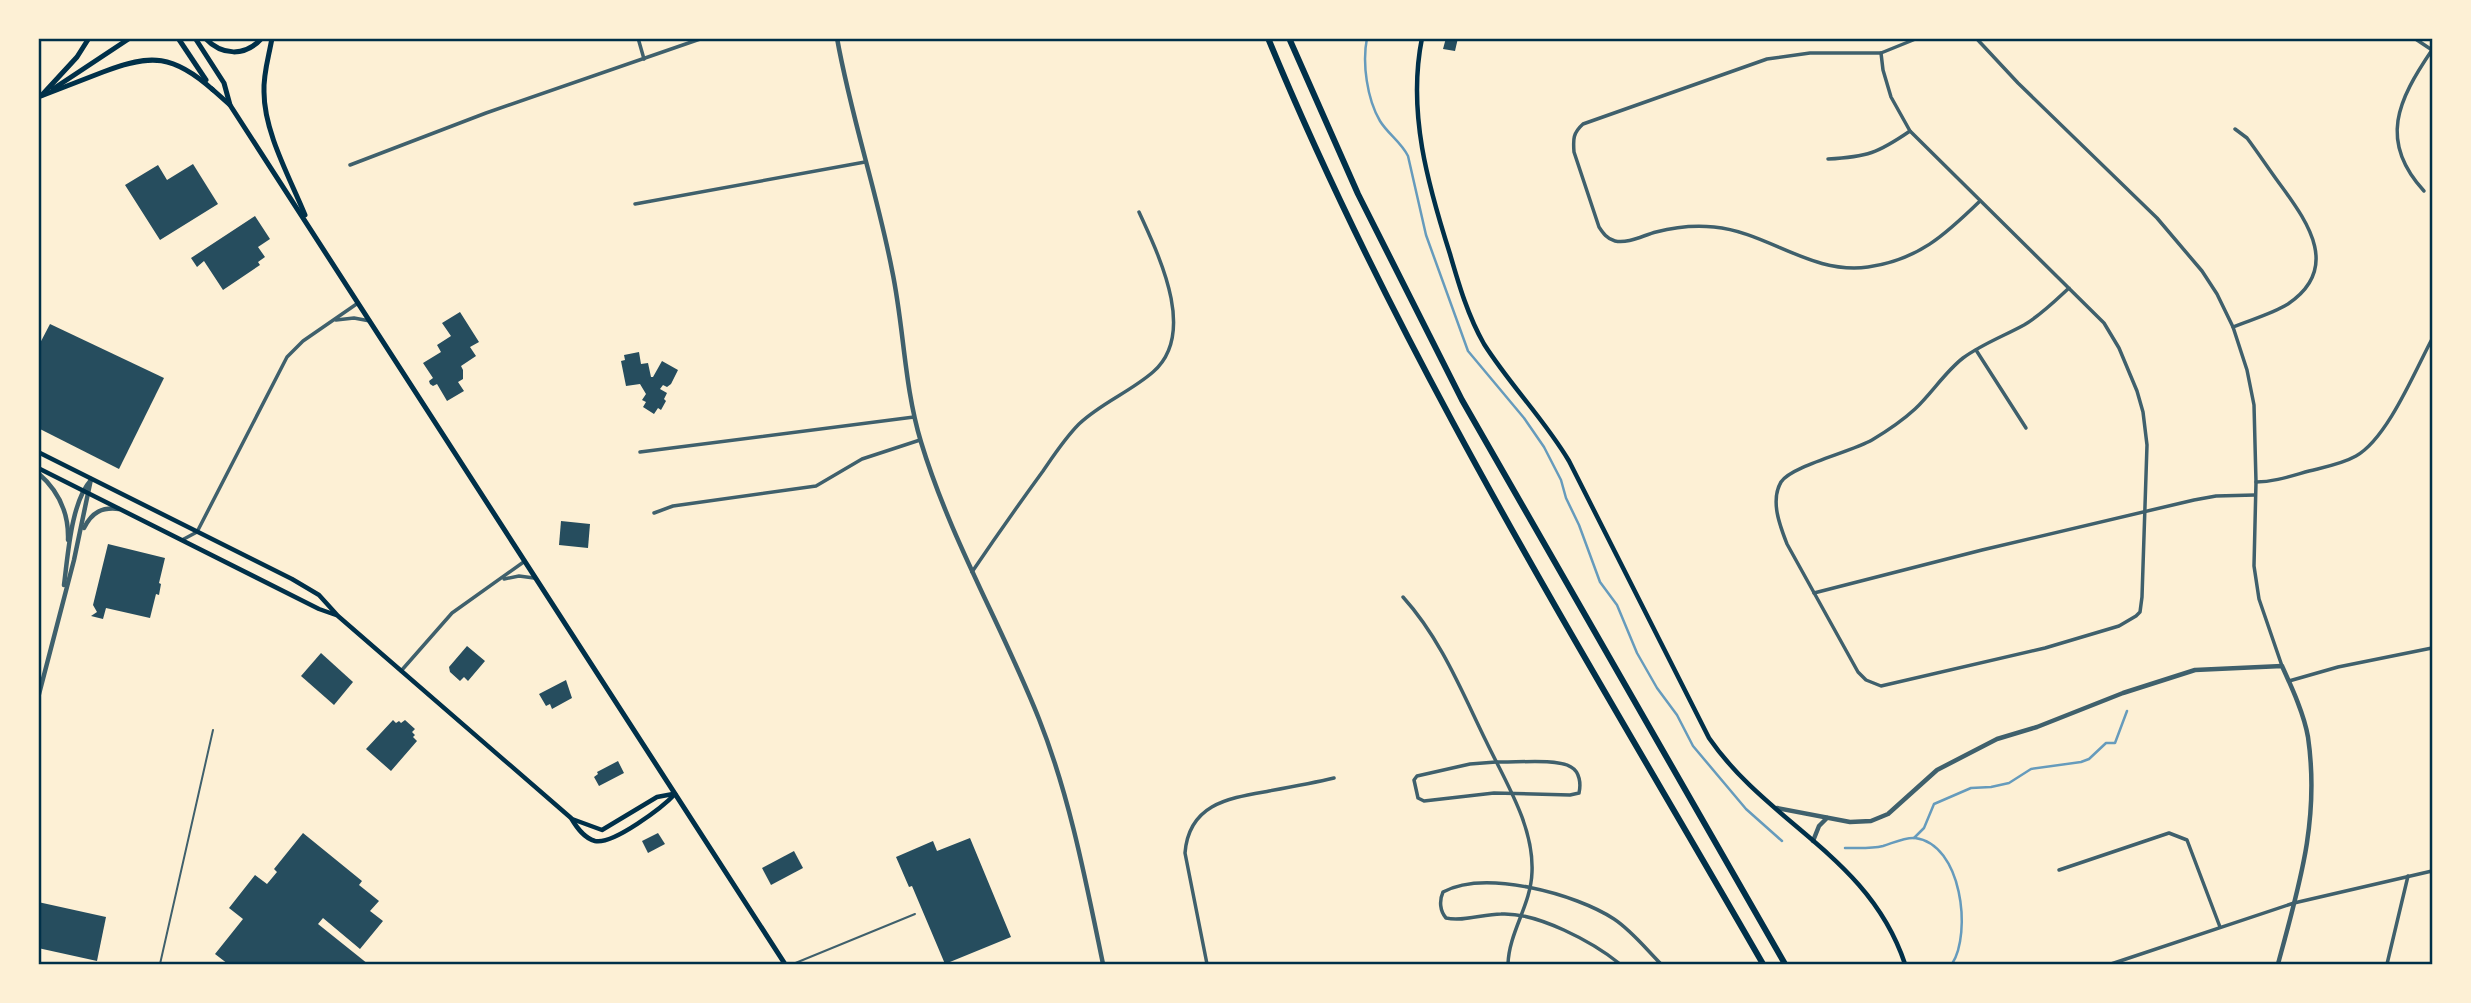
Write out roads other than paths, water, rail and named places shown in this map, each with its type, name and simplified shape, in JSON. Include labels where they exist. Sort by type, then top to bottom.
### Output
[{"type":"highway","points":[[40,97],[77,57],[89,38]]},
{"type":"highway","points":[[40,97],[130,38]]},
{"type":"highway","points":[[178,38],[213,90]]},
{"type":"highway","points":[[195,38],[224,83],[230,105]]},
{"type":"highway","points":[[205,38],[216,48],[234,52],[251,48],[262,38]]},
{"type":"highway","points":[[272,38],[264,79],[265,108],[310,228]]},
{"type":"highway","points":[[1268,38],[1341,202],[1445,409],[1763,964]]},
{"type":"highway","points":[[1289,38],[1368,215],[1462,400],[1785,964]]},
{"type":"highway","points":[[40,97],[125,63],[146,59],[179,65],[195,74],[230,105],[785,964]]},
{"type":"main road","points":[[1422,38],[1418,97],[1425,167],[1475,327],[1497,362],[1544,421],[1569,461],[1709,738],[1735,772],[1854,878],[1873,900],[1892,932],[1905,964]]},
{"type":"main road","points":[[38,453],[301,585],[329,604],[401,671],[572,818],[602,831],[657,797],[675,794]]},
{"type":"main road","points":[[38,470],[82,489],[319,609],[338,615]]},
{"type":"main road","points":[[572,818],[578,830],[587,837],[604,841],[664,806],[675,794]]},
{"type":"street","points":[[638,38],[644,58]]},
{"type":"street","points":[[350,165],[486,113],[703,38]]},
{"type":"street","points":[[837,38],[849,100],[893,274],[914,417],[920,440],[931,474],[972,572],[1026,689],[1054,759],[1103,964]]},
{"type":"street","points":[[1918,38],[1881,53],[1810,53],[1767,59],[1583,124],[1575,131],[1574,152],[1599,228],[1605,236],[1615,241],[1686,226],[1716,227],[1747,234],[1812,262],[1840,268],[1863,268],[1904,259],[1927,247],[1951,229],[1980,201]]},
{"type":"street","points":[[1976,38],[2180,243],[2217,294],[2233,327],[2247,370],[2254,405],[2254,566],[2259,599],[2308,735],[2313,803],[2306,852],[2278,964]]},
{"type":"street","points":[[2414,38],[2432,50],[2409,84],[2402,102],[2398,144],[2411,177],[2424,191]]},
{"type":"street","points":[[1881,53],[1891,97],[1910,131],[1980,201],[2069,288],[2104,323],[2119,348],[2137,391],[2147,445],[2143,597],[2140,611],[2130,621],[2045,648],[1881,686],[1866,680],[1858,672],[1780,526],[1777,491],[1782,481],[1800,467],[1843,453],[1890,428],[1914,409],[1962,359],[2039,316],[2069,288]]},
{"type":"street","points":[[2233,327],[2286,305],[2303,292],[2312,277],[2316,260],[2314,239],[2306,220],[2247,138],[2235,130]]},
{"type":"street","points":[[1828,159],[1857,157],[1877,152],[1910,131]]},
{"type":"street","points":[[635,204],[865,162]]},
{"type":"street","points":[[972,572],[1079,424],[1152,373],[1165,358],[1172,335],[1171,297],[1161,263],[1139,212]]},
{"type":"street","points":[[182,540],[197,532],[282,364],[297,345],[358,303]]},
{"type":"street","points":[[334,321],[349,318],[370,322]]},
{"type":"street","points":[[2256,482],[2270,482],[2358,455],[2372,442],[2391,416],[2432,339]]},
{"type":"street","points":[[1976,349],[2026,428]]},
{"type":"street","points":[[640,452],[914,417]]},
{"type":"street","points":[[654,513],[673,506],[816,486],[862,459],[920,440]]},
{"type":"street","points":[[38,470],[53,488],[64,508],[68,533],[63,596]]},
{"type":"street","points":[[67,557],[82,489],[91,479]]},
{"type":"street","points":[[38,698],[80,535],[91,479]]},
{"type":"street","points":[[1814,593],[2145,511],[2216,496],[2255,495]]},
{"type":"street","points":[[80,535],[88,519],[98,511],[104,508],[120,509]]},
{"type":"street","points":[[401,671],[446,617],[502,580],[525,561]]},
{"type":"street","points":[[502,580],[519,576],[536,578]]},
{"type":"street","points":[[1403,597],[1448,662],[1511,793],[1529,842],[1532,863],[1530,887],[1511,943],[1508,964]]},
{"type":"street","points":[[2289,681],[2338,667],[2432,648]]},
{"type":"street","points":[[1777,808],[1861,822],[1880,818],[1937,770],[1983,745],[2180,674],[2209,668],[2282,666]]},
{"type":"street","points":[[1496,762],[1564,764],[1574,769],[1580,781],[1580,789],[1576,795],[1511,793],[1424,801],[1416,794],[1414,780],[1417,776],[1470,764],[1496,762]]},
{"type":"street","points":[[1207,964],[1186,864],[1186,844],[1197,819],[1210,807],[1232,798],[1334,778]]},
{"type":"street","points":[[1814,841],[1819,826],[1827,818]]},
{"type":"street","points":[[2059,870],[2169,834],[2187,840],[2220,927]]},
{"type":"street","points":[[2111,964],[2294,903],[2432,871]]},
{"type":"street","points":[[2387,964],[2408,876]]},
{"type":"street","points":[[1620,964],[1579,936],[1521,917],[1506,914],[1450,919],[1443,915],[1441,897],[1446,890],[1489,883],[1512,883],[1530,887],[1582,903],[1604,913],[1625,928],[1661,964]]},
{"type":"lane","points":[[160,964],[213,730]]},
{"type":"lane","points":[[793,964],[915,914]]},
{"type":"waterway","points":[[1367,38],[1365,69],[1372,102],[1380,121],[1408,156],[1426,235],[1468,351],[1524,418],[1544,447],[1561,480],[1600,582],[1617,605],[1637,653],[1657,688],[1677,715],[1693,746],[1746,809],[1782,841]]},
{"type":"waterway","points":[[1914,838],[1924,828],[1934,804],[1971,788],[2009,783],[2031,769],[2089,759],[2106,743],[2115,743],[2127,711]]},
{"type":"waterway","points":[[1845,848],[1878,847],[1915,838],[1931,844],[1943,856],[1953,872],[1961,912],[1958,950],[1952,964]]}]
